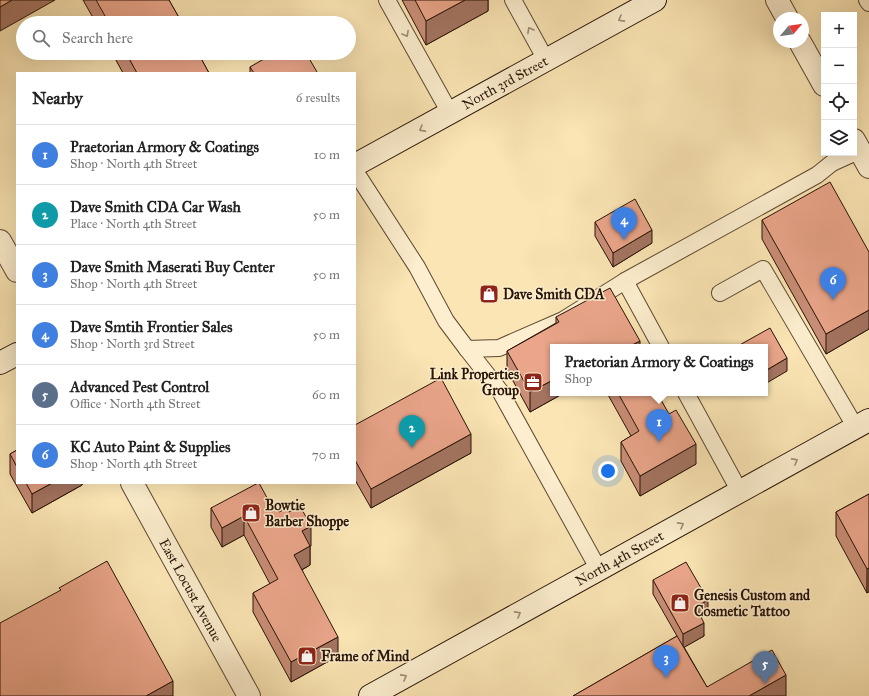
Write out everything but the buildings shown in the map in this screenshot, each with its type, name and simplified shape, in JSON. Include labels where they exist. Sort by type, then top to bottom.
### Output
[{"type":"main road","name":"North 3rd Street","points":[[356,164],[656,0]]},
{"type":"main road","points":[[777,0],[784,12]]},
{"type":"main road","points":[[803,48],[823,84]]},
{"type":"main road","points":[[0,241],[16,269]]},
{"type":"main road","points":[[0,363],[16,355]]},
{"type":"main road","name":"North 4th Street","points":[[370,696],[862,424]]},
{"type":"main road","name":"East Locust Avenue","points":[[133,484],[249,696]]},
{"type":"lane","points":[[387,0],[450,113]]},
{"type":"lane","points":[[513,0],[546,60]]},
{"type":"lane","points":[[467,349],[499,348],[563,320],[625,282],[816,175],[832,163],[860,151]]},
{"type":"lane","points":[[356,173],[417,267],[446,321],[500,391],[599,570]]},
{"type":"lane","points":[[720,293],[763,269],[862,424]]},
{"type":"lane","points":[[625,282],[659,344]]},
{"type":"lane","points":[[688,396],[740,492]]},
{"type":"place","name":"Dave Smtih Frontier Sales","points":[[624,240]]},
{"type":"place","name":"Dave Smith CDA","points":[[489,294]]},
{"type":"place","name":"KC Auto Paint & Supplies","points":[[833,300]]},
{"type":"place","name":"Link Properties Group","points":[[533,382]]},
{"type":"place","name":"Praetorian Armory & Coatings","points":[[659,442]]},
{"type":"place","name":"Dave Smith CDA Car Wash","points":[[412,448]]},
{"type":"place","name":"Bowtie Barber Shoppe","points":[[251,513]]},
{"type":"place","name":"Genesis Custom and Cosmetic Tattoo","points":[[680,603]]},
{"type":"place","name":"Frame of Mind","points":[[307,656]]},
{"type":"place","name":"Dave Smith Maserati Buy Center","points":[[666,678]]},
{"type":"place","name":"Advanced Pest Control","points":[[765,684]]}]
